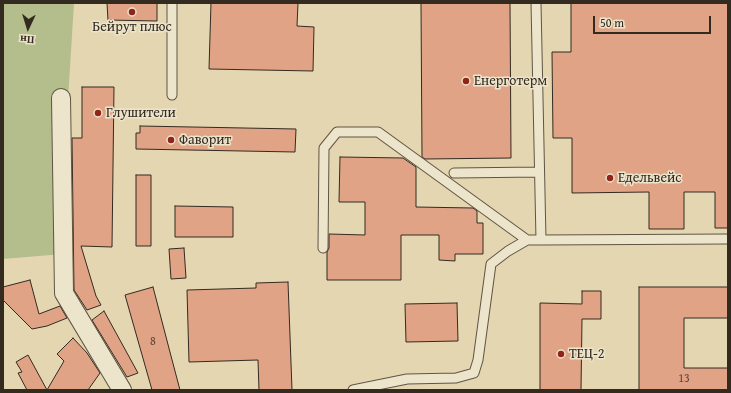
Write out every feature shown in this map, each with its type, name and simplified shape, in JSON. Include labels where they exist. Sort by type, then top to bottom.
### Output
[{"type":"street","points":[[60,98],[64,293],[122,390]]},
{"type":"lane","points":[[172,3],[172,95]]},
{"type":"lane","points":[[536,3],[541,240]]},
{"type":"lane","points":[[323,248],[324,148],[337,132],[378,132],[527,240]]},
{"type":"lane","points":[[454,173],[539,172]]},
{"type":"lane","points":[[353,390],[407,379],[456,378],[474,373],[478,360],[491,264],[508,251],[527,240],[728,239]]},
{"type":"green space","points":[[3,3],[74,3],[68,99],[63,254],[3,259]]},
{"type":"building","name":"Бейрут плюс","points":[[107,3],[157,3],[157,21],[108,20]]},
{"type":"building","points":[[211,3],[298,3],[297,26],[314,27],[313,71],[209,69]]},
{"type":"building","name":"Енерготерм","points":[[421,3],[510,3],[511,158],[425,159],[422,157]]},
{"type":"building","points":[[571,3],[728,3],[728,228],[715,228],[715,192],[684,192],[684,229],[649,229],[649,192],[572,193],[572,138],[553,138],[552,52],[571,52]]},
{"type":"building","points":[[82,87],[114,87],[112,247],[81,246],[96,296],[101,305],[87,310],[74,290],[72,138],[82,138]]},
{"type":"building","points":[[140,126],[296,129],[295,152],[136,149],[136,133],[140,133]]},
{"type":"building","points":[[340,157],[403,158],[416,167],[416,207],[473,208],[477,211],[477,223],[483,223],[483,254],[455,254],[455,261],[439,260],[439,235],[401,235],[401,280],[327,280],[327,252],[329,248],[329,234],[365,235],[365,202],[339,202]]},
{"type":"building","points":[[136,175],[151,175],[151,246],[136,246]]},
{"type":"building","points":[[175,206],[233,207],[233,237],[175,237]]},
{"type":"building","points":[[184,248],[186,278],[171,279],[169,249]]},
{"type":"building","points":[[30,280],[39,314],[60,306],[67,318],[47,326],[32,329],[3,300],[3,287]]},
{"type":"building","points":[[288,282],[292,390],[259,390],[258,360],[189,362],[187,290],[256,288],[256,283]]},
{"type":"building","points":[[153,287],[180,390],[152,390],[125,295]]},
{"type":"building","points":[[639,287],[728,287],[728,318],[684,318],[684,368],[728,368],[728,390],[639,390]]},
{"type":"building","name":"ТЕЦ-2","points":[[582,291],[601,291],[601,319],[582,319],[581,390],[540,390],[540,303],[582,304]]},
{"type":"building","points":[[457,303],[458,341],[406,342],[405,304]]},
{"type":"building","points":[[104,311],[138,373],[127,377],[92,320]]},
{"type":"building","points":[[73,338],[87,353],[100,373],[88,390],[47,390],[64,361],[57,354]]},
{"type":"building","points":[[28,355],[47,390],[27,390],[18,373],[22,372],[16,362]]},
{"type":"place","name":"Бейрут плюс","points":[[132,12]]},
{"type":"place","name":"Енерготерм","points":[[466,81]]},
{"type":"place","name":"Глушители","points":[[98,113]]},
{"type":"place","name":"Фаворит","points":[[171,140]]},
{"type":"place","name":"Едельвейс","points":[[610,178]]},
{"type":"place","name":"ТЕЦ-2","points":[[561,354]]}]
